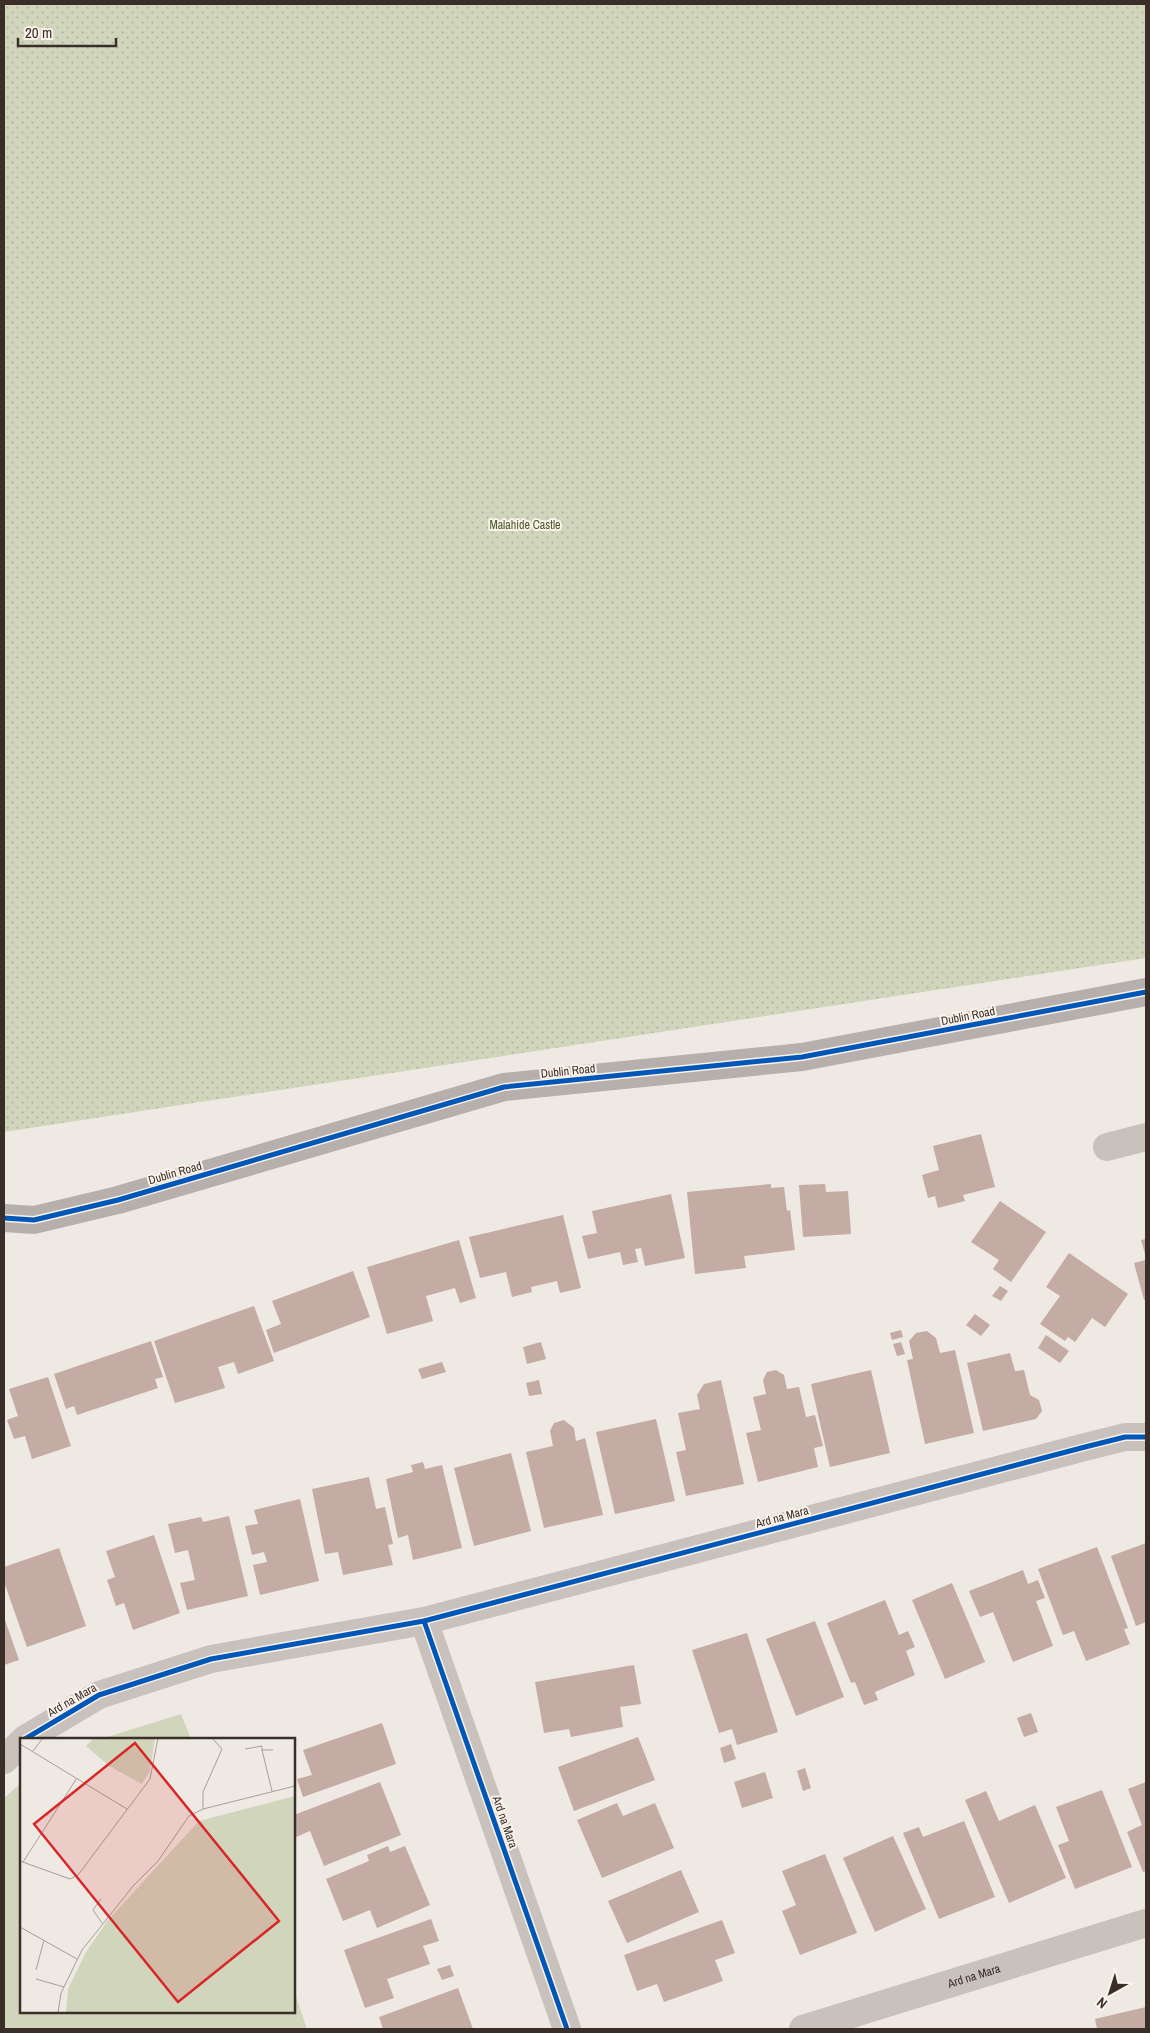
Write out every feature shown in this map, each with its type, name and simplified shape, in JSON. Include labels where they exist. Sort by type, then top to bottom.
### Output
[{"type":"main road","name":"Dublin Road","points":[[4,1218],[34,1220],[118,1200],[504,1087],[802,1057],[1146,992]]},
{"type":"street","points":[[1107,1147],[1146,1137]]},
{"type":"street","name":"Ard na Mara","points":[[27,1738],[98,1695],[211,1659],[424,1622],[1085,1447],[1125,1438],[1146,1438]]},
{"type":"street","name":"Ard na Mara","points":[[424,1622],[567,2029]]},
{"type":"street","points":[[4,1760],[20,1744]]},
{"type":"street","name":"Ard na Mara","points":[[803,2029],[1146,1924]]},
{"type":"green space","name":"Malahide Castle","points":[[4,4],[1146,4],[1146,958],[4,1132]]},
{"type":"green space","points":[[181,1714],[191,1738],[104,1738]]},
{"type":"green space","points":[[20,1784],[20,2013],[295,2013],[295,1994],[307,2029],[4,2029],[4,1798]]},
{"type":"building","points":[[981,1134],[995,1187],[963,1195],[965,1201],[938,1208],[935,1196],[928,1198],[922,1175],[939,1170],[933,1146]]},
{"type":"building","points":[[771,1184],[771,1188],[784,1187],[787,1211],[790,1210],[795,1250],[744,1256],[746,1268],[695,1274],[687,1192]]},
{"type":"building","points":[[825,1184],[826,1192],[848,1191],[851,1234],[803,1237],[799,1185]]},
{"type":"building","points":[[671,1194],[685,1258],[645,1266],[641,1248],[635,1249],[638,1262],[623,1265],[620,1252],[588,1259],[582,1236],[597,1233],[592,1211]]},
{"type":"building","points":[[1000,1201],[1046,1232],[1011,1282],[993,1269],[999,1260],[971,1242]]},
{"type":"building","points":[[563,1215],[581,1288],[560,1293],[557,1281],[531,1287],[532,1292],[512,1297],[506,1272],[480,1278],[469,1237]]},
{"type":"building","points":[[1146,1239],[1146,1257],[1141,1240]]},
{"type":"building","points":[[459,1240],[476,1298],[460,1303],[455,1288],[426,1296],[433,1321],[387,1334],[367,1267]]},
{"type":"building","points":[[1069,1253],[1128,1294],[1105,1327],[1092,1318],[1075,1342],[1068,1337],[1065,1341],[1040,1324],[1060,1296],[1046,1287]]},
{"type":"building","points":[[1146,1260],[1146,1299],[1144,1300],[1134,1263]]},
{"type":"building","points":[[353,1271],[370,1317],[274,1353],[266,1330],[281,1324],[272,1301]]},
{"type":"building","points":[[1000,1286],[1008,1291],[1001,1301],[992,1296]]},
{"type":"building","points":[[254,1306],[274,1361],[238,1374],[234,1362],[218,1367],[225,1388],[175,1403],[154,1341]]},
{"type":"building","points":[[975,1314],[990,1325],[981,1336],[966,1325]]},
{"type":"building","points":[[901,1330],[903,1337],[892,1340],[890,1333]]},
{"type":"building","points":[[927,1331],[936,1338],[940,1353],[955,1350],[974,1433],[925,1444],[907,1360],[913,1359],[909,1341],[916,1333]]},
{"type":"building","points":[[1046,1335],[1069,1351],[1060,1363],[1038,1348]]},
{"type":"building","points":[[151,1341],[163,1377],[155,1379],[158,1388],[77,1415],[74,1406],[66,1409],[54,1374]]},
{"type":"building","points":[[541,1342],[546,1359],[527,1364],[523,1347]]},
{"type":"building","points":[[901,1342],[905,1354],[897,1356],[893,1344]]},
{"type":"building","points":[[1010,1353],[1015,1371],[1024,1370],[1030,1395],[1039,1400],[1042,1411],[1036,1419],[983,1431],[967,1363]]},
{"type":"building","points":[[442,1362],[446,1372],[422,1379],[418,1369]]},
{"type":"building","points":[[776,1370],[784,1375],[787,1389],[799,1387],[806,1417],[815,1415],[823,1446],[814,1448],[818,1467],[758,1482],[746,1433],[761,1430],[753,1397],[766,1394],[763,1380],[767,1372]]},
{"type":"building","points":[[871,1370],[890,1453],[830,1467],[811,1384]]},
{"type":"building","points":[[48,1377],[71,1446],[32,1459],[25,1436],[14,1439],[7,1420],[18,1416],[9,1389]]},
{"type":"building","points":[[539,1380],[542,1394],[529,1396],[526,1383]]},
{"type":"building","points":[[721,1380],[744,1484],[686,1496],[676,1452],[686,1450],[678,1413],[700,1409],[697,1395],[704,1384]]},
{"type":"building","points":[[656,1419],[675,1501],[615,1514],[596,1432]]},
{"type":"building","points":[[564,1420],[574,1428],[576,1441],[585,1438],[603,1515],[544,1528],[526,1452],[553,1446],[550,1431],[554,1423]]},
{"type":"building","points":[[511,1453],[531,1531],[474,1546],[454,1468]]},
{"type":"building","points":[[423,1462],[425,1469],[442,1465],[462,1548],[413,1560],[408,1535],[398,1538],[386,1479],[413,1472],[411,1465]]},
{"type":"building","points":[[369,1477],[376,1509],[385,1507],[393,1544],[388,1545],[393,1565],[343,1575],[338,1552],[325,1554],[312,1489]]},
{"type":"building","points":[[300,1499],[319,1581],[260,1595],[253,1565],[267,1562],[264,1552],[252,1555],[245,1526],[258,1524],[254,1510]]},
{"type":"building","points":[[229,1516],[248,1596],[187,1610],[180,1583],[195,1580],[188,1550],[175,1553],[168,1524],[201,1517],[203,1522]]},
{"type":"building","points":[[154,1535],[180,1613],[133,1630],[124,1603],[116,1606],[107,1580],[115,1577],[106,1551]]},
{"type":"building","points":[[1146,1543],[1146,1622],[1136,1626],[1111,1556]]},
{"type":"building","points":[[1097,1547],[1128,1628],[1124,1629],[1130,1644],[1086,1661],[1074,1631],[1063,1635],[1038,1569]]},
{"type":"building","points":[[59,1548],[86,1626],[27,1647],[4,1582],[4,1567]]},
{"type":"building","points":[[1023,1570],[1028,1584],[1038,1580],[1045,1598],[1036,1601],[1053,1646],[1013,1662],[993,1612],[980,1617],[969,1591]]},
{"type":"building","points":[[952,1583],[985,1662],[945,1679],[912,1600]]},
{"type":"building","points":[[885,1600],[899,1635],[908,1631],[915,1647],[906,1651],[915,1675],[875,1692],[878,1700],[864,1705],[855,1682],[851,1683],[827,1623]]},
{"type":"building","points":[[4,1617],[19,1660],[4,1665]]},
{"type":"building","points":[[815,1621],[844,1697],[796,1716],[766,1639]]},
{"type":"building","points":[[747,1633],[778,1732],[737,1745],[732,1729],[719,1733],[692,1650]]},
{"type":"building","points":[[634,1665],[641,1704],[620,1707],[623,1727],[571,1737],[569,1729],[544,1733],[535,1682]]},
{"type":"building","points":[[1031,1713],[1038,1732],[1024,1737],[1017,1718]]},
{"type":"building","points":[[382,1723],[396,1764],[303,1797],[297,1779],[312,1775],[303,1750]]},
{"type":"building","points":[[638,1737],[655,1780],[574,1811],[558,1767]]},
{"type":"building","points":[[731,1744],[736,1759],[724,1763],[720,1748]]},
{"type":"building","points":[[805,1768],[811,1788],[803,1791],[797,1771]]},
{"type":"building","points":[[765,1772],[773,1798],[742,1808],[734,1782]]},
{"type":"building","points":[[380,1782],[401,1835],[324,1866],[310,1831],[295,1838],[295,1815]]},
{"type":"building","points":[[1146,1782],[1146,1871],[1143,1872],[1127,1832],[1142,1825],[1128,1789]]},
{"type":"building","points":[[1102,1790],[1132,1867],[1075,1889],[1058,1845],[1069,1841],[1056,1807]]},
{"type":"building","points":[[986,1791],[999,1821],[1035,1805],[1066,1878],[1009,1903],[965,1800]]},
{"type":"building","points":[[617,1803],[623,1816],[655,1803],[674,1848],[602,1878],[577,1820]]},
{"type":"building","points":[[964,1821],[995,1897],[939,1919],[903,1833],[919,1827],[923,1837]]},
{"type":"building","points":[[893,1836],[926,1909],[875,1932],[843,1858]]},
{"type":"building","points":[[388,1846],[390,1852],[405,1846],[430,1905],[377,1928],[370,1910],[343,1921],[326,1879],[369,1861],[367,1855]]},
{"type":"building","points":[[825,1854],[857,1933],[800,1955],[782,1911],[796,1905],[782,1871]]},
{"type":"building","points":[[681,1870],[699,1912],[627,1943],[608,1901]]},
{"type":"building","points":[[431,1919],[439,1941],[423,1946],[430,1964],[387,1979],[394,1998],[365,2008],[344,1950]]},
{"type":"building","points":[[722,1920],[735,1953],[715,1960],[723,1981],[664,2002],[657,1984],[637,1991],[624,1955]]},
{"type":"building","points":[[450,1965],[454,1976],[442,1980],[437,1969]]},
{"type":"building","points":[[458,1988],[473,2029],[383,2029],[379,2017]]},
{"type":"building","points":[[1146,2007],[1146,2029],[1097,2029],[1095,2019]]},
{"type":"cycle path","points":[[4,1218],[34,1220],[118,1200],[504,1087],[802,1057],[1146,992]]},
{"type":"cycle path","points":[[27,1738],[99,1695],[211,1659],[424,1621],[1085,1447],[1125,1437],[1146,1437]]},
{"type":"cycle path","points":[[424,1621],[567,2029]]}]
